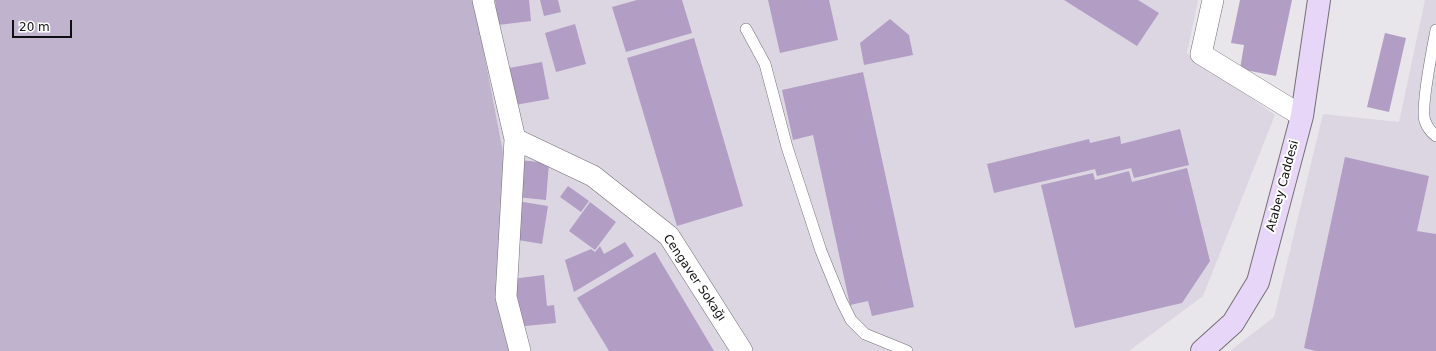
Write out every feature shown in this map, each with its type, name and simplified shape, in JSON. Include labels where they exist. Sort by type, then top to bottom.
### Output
[{"type":"main road","name":"Atabey Caddesi","points":[[1202,351],[1233,323],[1258,282],[1302,116],[1320,0]]},
{"type":"street","points":[[483,0],[515,139],[506,296],[520,351]]},
{"type":"street","points":[[1213,0],[1201,54],[1302,116]]},
{"type":"street","name":"Cengaver Sokağı","points":[[515,139],[594,176],[669,236],[742,351]]},
{"type":"lane","points":[[746,28],[765,64],[789,155],[820,251],[841,300],[852,320],[865,334],[907,351]]},
{"type":"lane","points":[[1436,30],[1425,98],[1424,120],[1436,136]]},
{"type":"shaded area","points":[[0,0],[474,0],[503,152],[521,351],[0,351]]},
{"type":"shaded area","points":[[474,0],[1198,0],[1187,53],[1275,115],[1203,296],[1129,351],[521,351],[503,152]]},
{"type":"shaded area","points":[[1425,0],[1436,0],[1436,351],[1230,351],[1274,317],[1323,114],[1399,122]]},
{"type":"building","points":[[495,0],[529,0],[531,21],[498,25]]},
{"type":"building","points":[[540,0],[558,0],[561,12],[544,16]]},
{"type":"building","points":[[637,0],[682,0],[692,33],[626,52],[612,7]]},
{"type":"building","points":[[768,0],[829,0],[838,40],[780,53]]},
{"type":"building","points":[[1064,0],[1138,0],[1159,13],[1137,46]]},
{"type":"building","points":[[1240,0],[1292,0],[1276,76],[1240,69],[1244,45],[1231,43]]},
{"type":"building","points":[[890,19],[909,35],[913,55],[864,65],[860,43]]},
{"type":"building","points":[[575,24],[586,64],[556,72],[545,33]]},
{"type":"building","points":[[1385,33],[1406,38],[1389,112],[1367,107]]},
{"type":"building","points":[[694,38],[743,206],[677,226],[627,58]]},
{"type":"building","points":[[542,62],[549,99],[515,105],[509,68]]},
{"type":"building","points":[[863,72],[914,307],[872,316],[868,301],[850,305],[813,135],[793,140],[782,90]]},
{"type":"building","points":[[1180,129],[1189,165],[1134,178],[1131,168],[1097,176],[1095,169],[994,193],[987,164],[1089,139],[1090,143],[1120,136],[1121,144]]},
{"type":"building","points":[[1345,157],[1429,176],[1417,231],[1436,234],[1436,351],[1316,351],[1304,348]]},
{"type":"building","points":[[519,160],[549,163],[546,200],[516,197]]},
{"type":"building","points":[[1187,168],[1210,261],[1182,303],[1075,328],[1041,185],[1093,173],[1095,180],[1129,171],[1132,182]]},
{"type":"building","points":[[568,186],[589,201],[581,212],[560,197]]},
{"type":"building","points":[[517,201],[548,206],[542,244],[512,239]]},
{"type":"building","points":[[590,202],[616,222],[595,250],[569,231]]},
{"type":"building","points":[[625,242],[634,256],[574,292],[565,260],[591,249],[595,252],[600,246],[604,254]]},
{"type":"building","points":[[655,252],[714,351],[609,351],[577,298]]},
{"type":"building","points":[[544,275],[547,306],[554,305],[556,323],[515,327],[511,279]]}]
